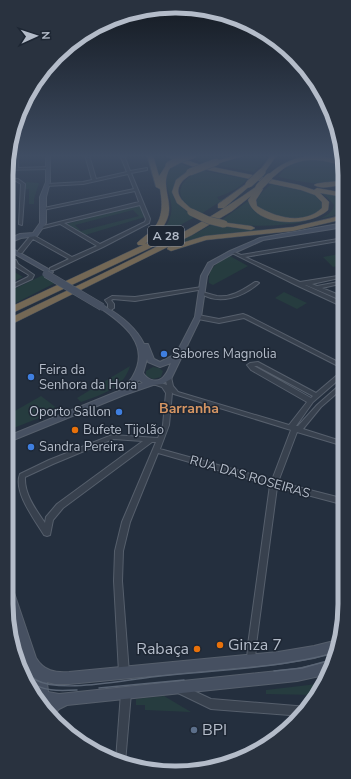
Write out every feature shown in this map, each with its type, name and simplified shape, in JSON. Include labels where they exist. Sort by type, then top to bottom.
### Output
[{"type":"highway","points":[[161,191],[166,209]]},
{"type":"highway","points":[[78,278],[147,238],[162,224],[166,214],[164,191]]},
{"type":"highway","points":[[175,191],[176,198],[180,204],[191,212],[208,220],[224,224],[250,228],[284,227],[338,217]]},
{"type":"highway","name":"A 28","points":[[13,310],[186,226],[219,207],[239,191]]},
{"type":"highway","name":"A 28","points":[[13,321],[204,225],[235,205],[250,191]]},
{"type":"highway","points":[[256,191],[253,198],[253,205],[258,210],[270,216],[291,220],[307,220],[321,216],[327,212],[329,208],[329,203],[325,199],[316,193],[308,191]]},
{"type":"highway","points":[[327,191],[338,193]]},
{"type":"highway","points":[[82,287],[170,249],[198,240],[298,228],[338,218]]},
{"type":"street","points":[[21,224],[22,191]]},
{"type":"street","points":[[20,252],[43,224],[43,197],[45,191]]},
{"type":"street","points":[[44,209],[129,191]]},
{"type":"street","points":[[49,271],[146,225],[148,219],[137,191]]},
{"type":"street","points":[[40,228],[142,204]]},
{"type":"street","points":[[60,224],[101,246]]},
{"type":"street","points":[[13,437],[121,393],[153,383],[162,382],[168,376],[198,317],[204,276],[208,267],[232,252],[262,239],[338,226]]},
{"type":"street","points":[[13,239],[23,235],[34,236],[72,259]]},
{"type":"street","points":[[241,256],[338,239]]},
{"type":"street","points":[[247,259],[338,243]]},
{"type":"street","points":[[13,251],[49,271],[124,318],[134,327],[144,342],[151,360],[168,369],[170,387],[176,393],[338,442]]},
{"type":"street","points":[[232,252],[338,302]]},
{"type":"street","points":[[13,254],[49,271]]},
{"type":"street","points":[[13,286],[32,277],[31,274],[16,265],[14,261]]},
{"type":"street","points":[[298,284],[338,277]]},
{"type":"street","points":[[307,283],[338,296]]},
{"type":"street","points":[[311,290],[317,287],[338,283]]},
{"type":"street","points":[[106,307],[112,306],[108,300],[110,298],[135,299],[202,290],[223,299],[234,297],[257,284]]},
{"type":"street","points":[[106,307],[136,336],[144,355],[140,371],[133,383],[121,393]]},
{"type":"street","points":[[198,317],[219,321],[243,316],[246,317],[338,364]]},
{"type":"street","points":[[140,371],[147,365],[170,361],[180,354]]},
{"type":"street","points":[[311,401],[253,369],[250,364],[258,364],[318,396]]},
{"type":"street","points":[[124,673],[118,581],[120,543],[126,522],[166,424],[169,393],[164,386],[143,380],[140,371]]},
{"type":"street","points":[[251,661],[274,484],[295,429],[292,426],[311,401],[338,378]]},
{"type":"street","points":[[295,429],[300,428],[320,406],[338,390]]},
{"type":"street","points":[[151,439],[60,506],[49,519],[47,532],[24,493],[21,484],[22,476],[108,438],[117,437],[151,439],[160,440]]},
{"type":"street","name":"RUA DAS ROSEIRAS","points":[[156,450],[274,484],[338,500]]},
{"type":"street","points":[[13,606],[31,661],[41,682],[40,693]]},
{"type":"street","points":[[35,668],[42,674],[66,679],[251,661],[331,649]]},
{"type":"street","points":[[44,699],[68,699],[297,675],[324,669]]},
{"type":"street","points":[[176,687],[211,704],[298,710]]},
{"type":"street","points":[[122,757],[126,693]]},
{"type":"street","points":[[52,709],[55,705],[68,699]]},
{"type":"green space","points":[[13,191],[15,191],[13,220]]},
{"type":"green space","points":[[29,191],[36,191],[34,204],[29,204]]},
{"type":"green space","points":[[168,191],[173,191],[175,199],[179,204],[195,217],[158,237],[155,237],[166,225],[171,215],[171,205]]},
{"type":"green space","points":[[230,191],[217,197],[219,200],[224,199],[201,214],[186,204],[180,192]]},
{"type":"green space","points":[[304,191],[312,193],[323,199],[323,211],[303,218],[285,217],[270,213],[259,207],[257,203],[257,200],[262,192]]},
{"type":"green space","points":[[321,193],[338,196],[338,214],[320,218],[329,213],[334,205]]},
{"type":"green space","points":[[251,199],[254,208],[263,215],[291,222],[314,220],[282,225],[267,226],[251,226],[220,221]]},
{"type":"green space","points":[[138,205],[140,206],[145,217],[85,235],[66,224]],"holes":[[[133,210],[139,216],[81,231],[75,225]]]},
{"type":"green space","points":[[213,224],[233,228],[266,230],[204,237],[176,244]]},
{"type":"green space","points":[[338,254],[338,266],[333,267],[323,257]]},
{"type":"green space","points":[[230,256],[248,266],[213,285],[209,283],[210,273],[214,266]]},
{"type":"green space","points":[[13,271],[23,277],[13,282]]},
{"type":"green space","points":[[43,275],[55,283],[13,304],[13,290]]},
{"type":"green space","points":[[284,292],[307,303],[297,309],[275,298]]},
{"type":"green space","points":[[130,366],[123,380],[111,390],[81,402],[77,398]]},
{"type":"green space","points":[[153,367],[159,368],[163,371],[161,377],[153,379],[146,376],[146,371]]},
{"type":"green space","points":[[41,396],[58,409],[57,411],[13,428],[13,412]]},
{"type":"green space","points":[[316,684],[310,695],[266,694],[266,690]]},
{"type":"green space","points":[[164,696],[191,712],[145,710],[145,705],[136,705],[136,699]]},
{"type":"tram line","points":[[31,676],[47,684],[79,686],[270,665],[330,654]]},
{"type":"tram line","points":[[274,671],[302,668],[328,661]]},
{"type":"tram line","points":[[99,688],[184,680]]},
{"type":"tram line","points":[[35,685],[51,690],[77,690]]},
{"type":"place","name":"Sabores Magnolia","points":[[164,354]]},
{"type":"place","name":"Feira da Senhora da Hora","points":[[31,377]]},
{"type":"place","name":"Oporto Sallon","points":[[119,412]]},
{"type":"place","name":"Bufete Tijolão","points":[[75,430]]},
{"type":"place","name":"Sandra Pereira","points":[[31,447]]},
{"type":"place","name":"Ginza 7","points":[[220,645]]},
{"type":"place","name":"Rabaça","points":[[197,649]]},
{"type":"place","name":"BPI","points":[[194,730]]},
{"type":"district","name":"Barranha","points":[[189,408]]}]
